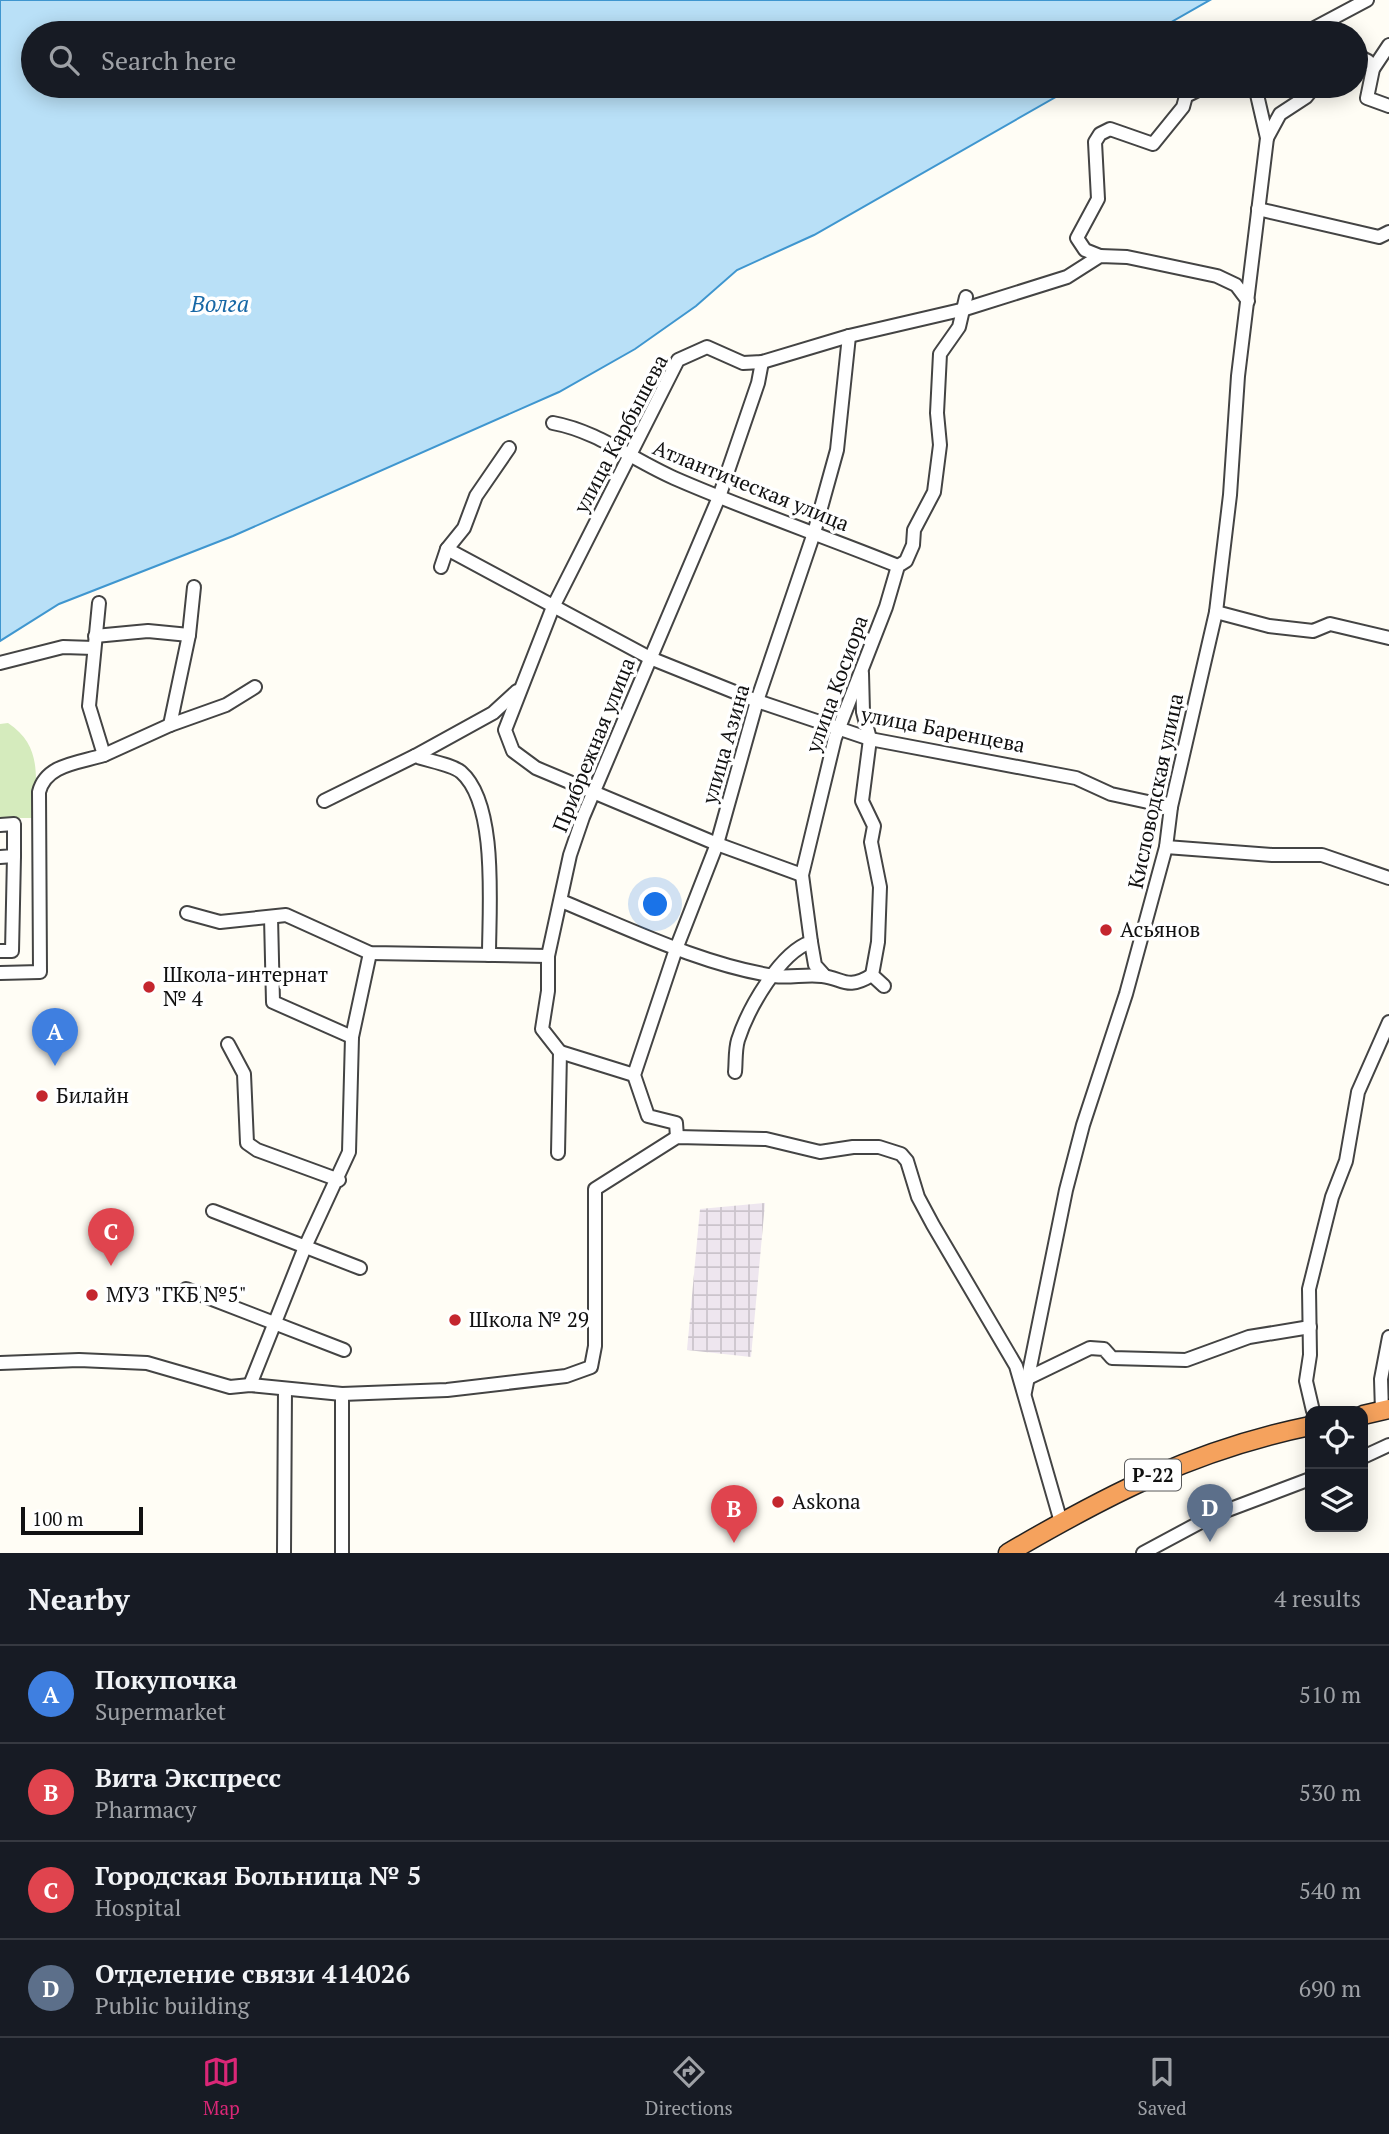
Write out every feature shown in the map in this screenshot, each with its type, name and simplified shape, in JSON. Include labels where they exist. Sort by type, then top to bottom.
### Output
[{"type":"highway","name":"Р-22","points":[[1008,1553],[1142,1479],[1186,1461],[1305,1427]]},
{"type":"street","points":[[1330,21],[1367,0]]},
{"type":"street","points":[[1368,93],[1373,69],[1389,44]]},
{"type":"street","points":[[1368,61],[1373,69]]},
{"type":"street","points":[[1186,98],[1184,107],[1153,144],[1110,130],[1100,134],[1095,142],[1098,199],[1077,238],[1085,250],[1100,256],[1127,257],[1217,276],[1236,285],[1248,301]]},
{"type":"street","points":[[1258,98],[1267,138]]},
{"type":"street","points":[[1267,138],[1280,114],[1304,98]]},
{"type":"street","points":[[1367,98],[1389,106]]},
{"type":"street","name":"Кисловодская улица","points":[[1024,1403],[1026,1379],[1069,1177],[1126,994],[1166,847],[1171,807],[1216,612],[1267,138]]},
{"type":"street","points":[[1258,209],[1379,237],[1389,232]]},
{"type":"street","name":"улица Карбышева","points":[[802,875],[717,844],[536,768],[513,751],[505,730],[553,607],[678,360],[692,351],[707,347],[743,363],[762,362],[965,303],[1067,277],[1100,256]]},
{"type":"street","name":"улица Косиора","points":[[824,975],[815,965],[802,875],[837,729],[898,566],[906,561],[913,545],[914,530],[934,492],[940,444],[937,413],[940,354],[958,327],[965,303]]},
{"type":"street","name":"улица Азина","points":[[634,1074],[676,948],[717,844],[757,701],[814,533],[837,450],[849,336]]},
{"type":"street","name":"Прибрежная улица","points":[[561,1052],[542,1029],[548,991],[548,956],[570,855],[719,497],[758,383],[762,362]]},
{"type":"street","name":"Атлантическая улица","points":[[553,422],[569,426],[719,497],[898,566]]},
{"type":"street","points":[[441,567],[447,549],[464,528],[476,496],[509,448]]},
{"type":"street","name":"улица Баренцева","points":[[447,549],[650,658],[757,701],[870,739],[1063,775],[1111,794],[1171,807]]},
{"type":"street","points":[[170,725],[189,635],[194,587]]},
{"type":"street","points":[[99,603],[89,706],[104,755]]},
{"type":"street","points":[[1216,612],[1269,626],[1313,631],[1330,624],[1389,638]]},
{"type":"street","points":[[0,663],[63,647],[149,631],[189,635]]},
{"type":"street","points":[[561,901],[676,948],[773,976],[801,978],[824,975],[840,983],[862,981],[872,975],[878,942],[880,887],[871,842],[874,826],[862,801],[870,739],[863,712],[863,664]]},
{"type":"street","points":[[324,801],[415,756],[493,713],[521,686]]},
{"type":"street","points":[[0,973],[40,972],[38,792],[42,779],[48,772],[104,755],[170,725],[226,705],[255,687]]},
{"type":"street","points":[[415,756],[459,770],[473,786],[488,835],[489,955]]},
{"type":"street","points":[[0,825],[14,824],[12,951],[0,951]]},
{"type":"street","points":[[1166,847],[1272,855],[1322,855],[1389,878]]},
{"type":"street","points":[[0,857],[14,856]]},
{"type":"street","points":[[187,913],[220,922],[286,915],[370,953],[548,956]]},
{"type":"street","points":[[271,917],[273,1002],[352,1037]]},
{"type":"street","points":[[734,1072],[737,1043],[745,1022],[773,976],[797,947],[811,942]]},
{"type":"street","points":[[250,1385],[305,1247],[339,1180],[349,1152],[352,1037],[370,953]]},
{"type":"street","points":[[872,975],[884,986]]},
{"type":"street","points":[[1312,1406],[1306,1381],[1310,1327],[1309,1289],[1332,1197],[1346,1161],[1358,1092],[1389,1022]]},
{"type":"street","points":[[228,1044],[244,1074],[247,1143],[257,1150],[339,1180]]},
{"type":"street","points":[[558,1153],[561,1052],[634,1074],[648,1116],[676,1123],[677,1137]]},
{"type":"street","points":[[0,1363],[79,1360],[147,1363],[230,1387],[250,1385],[342,1394],[417,1393],[566,1376],[591,1367],[596,1313],[595,1189],[677,1137],[766,1139],[820,1152],[880,1147],[901,1154],[907,1161],[918,1198],[1016,1366],[1024,1403],[1061,1522]]},
{"type":"street","points":[[213,1211],[360,1268]]},
{"type":"street","points":[[186,1289],[344,1350]]},
{"type":"street","points":[[1026,1379],[1090,1348],[1104,1349],[1112,1359],[1186,1360],[1249,1337],[1310,1327]]},
{"type":"street","points":[[1385,1410],[1381,1379],[1389,1336]]},
{"type":"street","points":[[284,1553],[285,1389]]},
{"type":"street","points":[[342,1394],[342,1553]]},
{"type":"street","points":[[1368,1455],[1389,1446]]},
{"type":"street","points":[[1143,1553],[1212,1516],[1305,1481]]},
{"type":"shaded area","points":[[765,1203],[751,1357],[687,1350],[700,1209]]},
{"type":"green space","points":[[8,723],[27,742],[32,753],[36,777],[35,818],[0,818],[0,724]]},
{"type":"water","name":"Волга","points":[[0,0],[1210,0],[1173,21],[21,21],[21,98],[1054,98],[814,235],[737,270],[696,306],[635,349],[559,392],[233,536],[59,604],[0,641]]},
{"type":"place","name":"Асьянов","points":[[1106,930]]},
{"type":"place","name":"Школа-интернат № 4","points":[[149,987]]},
{"type":"place","name":"Покупочка","points":[[55,1066]]},
{"type":"place","name":"Билайн","points":[[42,1096]]},
{"type":"place","name":"Городская Больница № 5","points":[[111,1266]]},
{"type":"place","name":"МУЗ \"ГКБ №5\"","points":[[92,1295]]},
{"type":"place","name":"Школа № 29","points":[[455,1320]]},
{"type":"place","name":"Askona","points":[[778,1502]]},
{"type":"place","name":"Отделение связи 414026","points":[[1210,1542]]},
{"type":"place","name":"Вита Экспресс","points":[[734,1543]]}]
